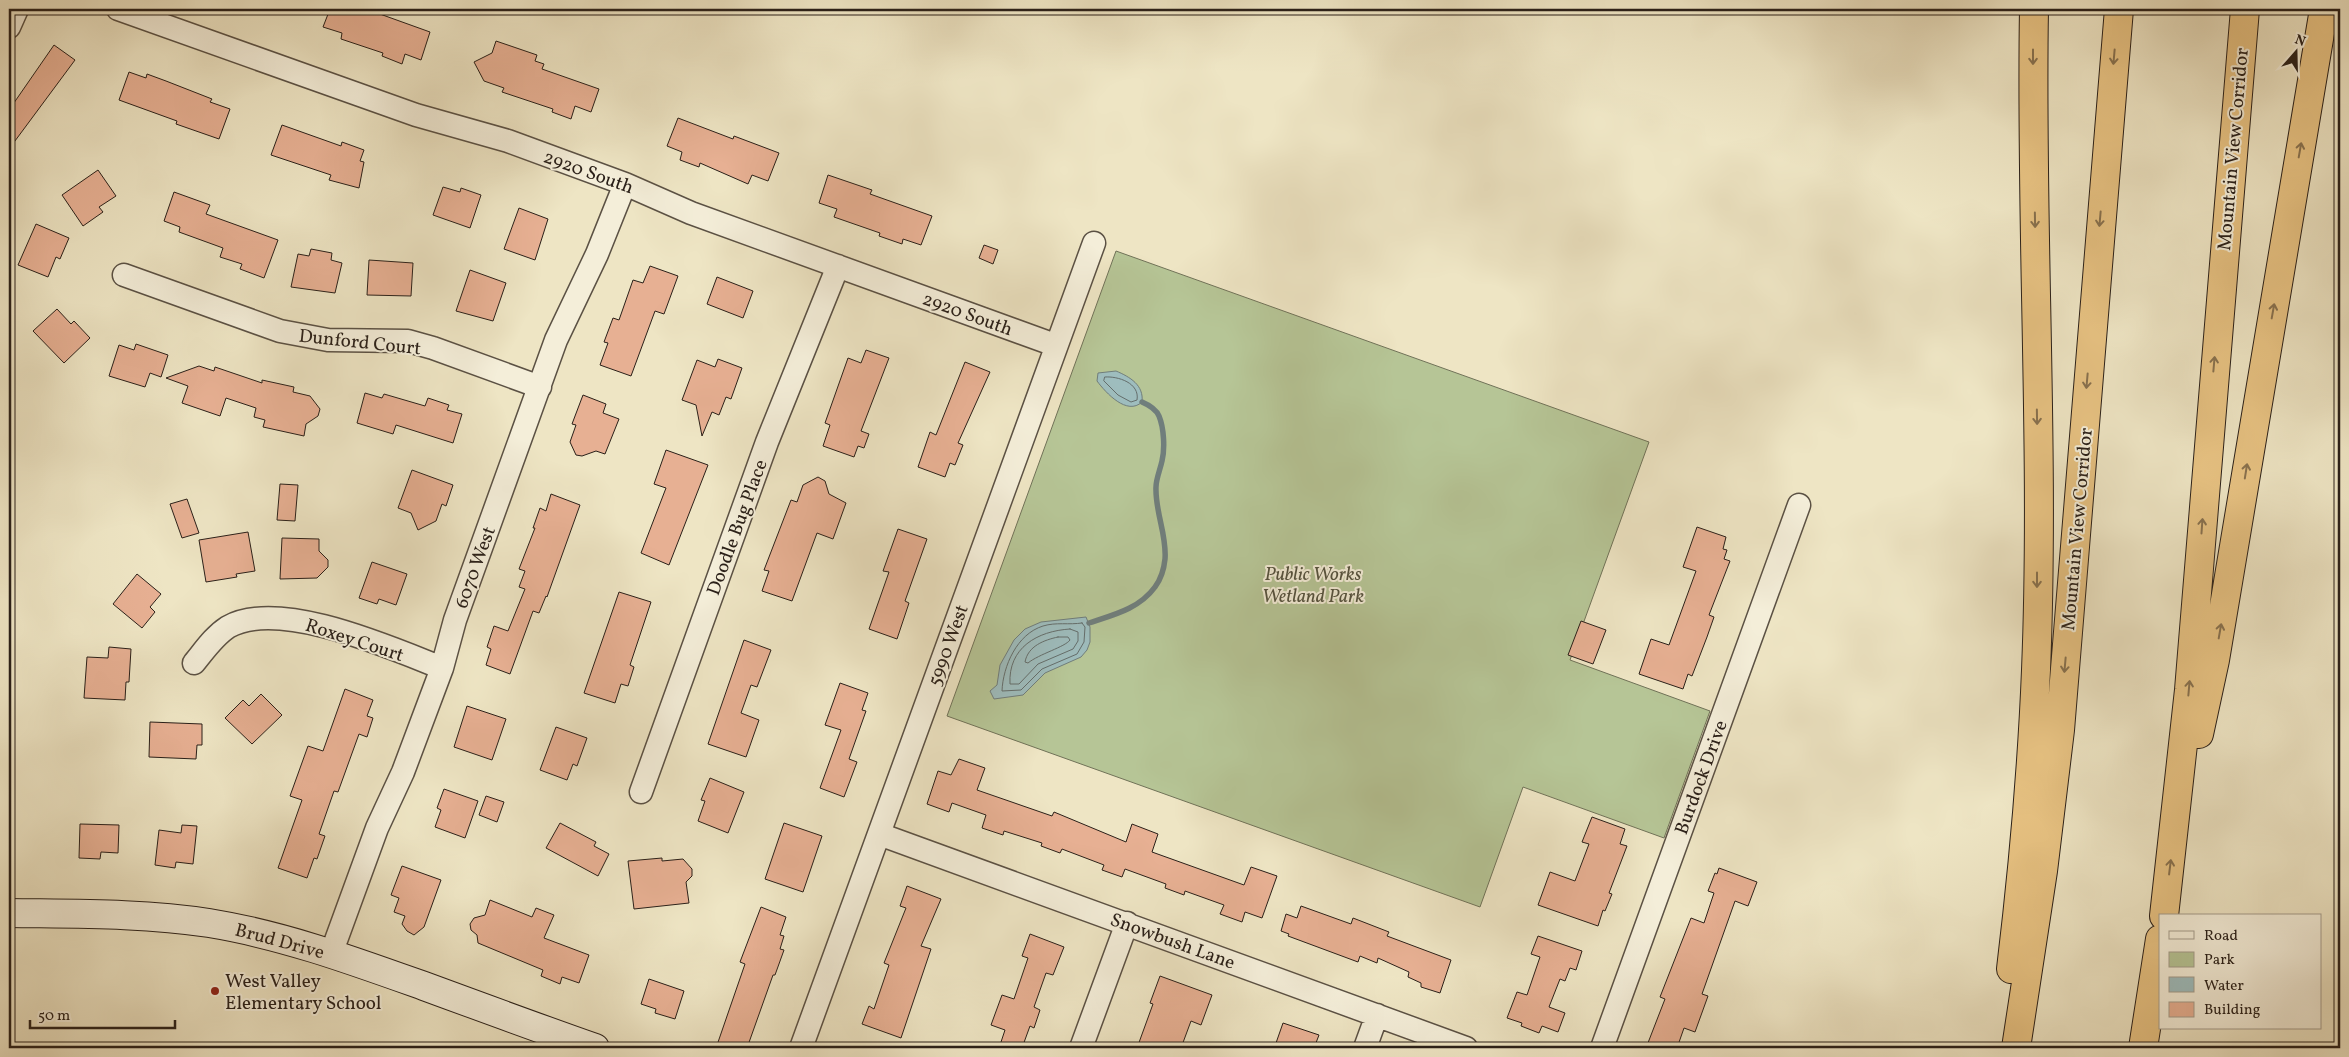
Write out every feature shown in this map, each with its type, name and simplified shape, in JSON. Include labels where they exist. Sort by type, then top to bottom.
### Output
[{"type":"highway","points":[[1999,1048],[2017,921],[2028,814],[2036,668],[2037,451],[2034,9]]},
{"type":"highway","name":"Mountain View Corridor","points":[[2016,1048],[2044,871],[2060,730],[2118,9]]},
{"type":"highway","name":"Mountain View Corridor","points":[[2164,914],[2189,690],[2245,9]]},
{"type":"highway","points":[[2174,832],[2198,739],[2216,651],[2324,9]]},
{"type":"highway","points":[[2143,1048],[2159,945]]},
{"type":"main road","name":"Brud Drive","points":[[9,914],[125,915],[175,919],[250,931],[331,954],[595,1048]]},
{"type":"street","points":[[9,27],[17,9]]},
{"type":"street","name":"2920 South","points":[[118,9],[416,115],[508,141],[625,184],[691,213],[1055,345]]},
{"type":"street","name":"6070 West","points":[[331,954],[377,828],[403,772],[442,668],[456,620],[564,320],[597,254],[625,184]]},
{"type":"street","name":"5990 West","points":[[801,1048],[1055,345],[1094,243]]},
{"type":"street","name":"Doodle Bug Place","points":[[641,792],[767,442],[838,266]]},
{"type":"street","name":"Dunford Court","points":[[124,275],[280,331],[328,340],[408,341],[540,387]]},
{"type":"street","name":"Burdock Drive","points":[[1602,1048],[1799,505]]},
{"type":"street","name":"Roxey Court","points":[[194,663],[213,640],[230,626],[245,621],[290,619],[347,633],[442,668]]},
{"type":"street","name":"Snowbush Lane","points":[[879,834],[1466,1048]]},
{"type":"street","points":[[1081,1048],[1127,924]]},
{"type":"street","points":[[1365,1048],[1377,1015]]},
{"type":"green space","name":"Public Works Wetland Park","points":[[1116,251],[1649,442],[1570,660],[1710,711],[1664,838],[1523,787],[1480,907],[947,716]]},
{"type":"water","points":[[1116,371],[1135,382],[1141,391],[1142,402],[1136,406],[1124,405],[1111,397],[1097,381],[1098,373]]},
{"type":"water","points":[[1086,617],[1090,627],[1090,642],[1087,650],[1081,657],[1045,673],[1023,695],[994,699],[990,691],[997,685],[1000,665],[1014,640],[1025,629],[1041,622]]},
{"type":"building","points":[[330,9],[366,9],[430,32],[421,60],[405,54],[402,64],[382,56],[383,53],[341,39],[342,33],[323,27]]},
{"type":"building","points":[[496,41],[537,55],[535,61],[544,64],[542,69],[599,89],[591,112],[575,106],[571,119],[552,112],[553,109],[502,92],[504,88],[484,81],[474,62],[492,53]]},
{"type":"building","points":[[54,45],[75,60],[9,149],[9,110]]},
{"type":"building","points":[[129,72],[146,78],[147,74],[212,99],[210,102],[230,109],[219,139],[176,124],[177,121],[119,100]]},
{"type":"building","points":[[678,118],[733,139],[734,136],[779,153],[768,181],[752,175],[748,184],[700,163],[699,167],[680,160],[682,152],[667,146]]},
{"type":"building","points":[[282,125],[341,146],[342,142],[364,150],[360,161],[364,162],[359,188],[329,180],[331,175],[271,155]]},
{"type":"building","points":[[98,170],[116,196],[99,207],[103,212],[83,226],[62,195]]},
{"type":"building","points":[[828,175],[872,190],[870,194],[932,216],[921,245],[903,239],[902,244],[879,236],[880,233],[834,217],[837,209],[819,203]]},
{"type":"building","points":[[443,187],[460,192],[461,188],[481,195],[470,228],[433,215]]},
{"type":"building","points":[[174,192],[210,205],[206,214],[278,240],[264,278],[240,269],[242,264],[220,257],[223,248],[179,232],[180,227],[164,221]]},
{"type":"building","points":[[519,208],[548,219],[535,260],[504,249]]},
{"type":"building","points":[[36,224],[69,238],[60,259],[56,257],[48,277],[18,265]]},
{"type":"building","points":[[984,245],[998,250],[993,264],[979,258]]},
{"type":"building","points":[[311,249],[332,253],[331,260],[342,263],[335,293],[291,287],[298,254],[309,256]]},
{"type":"building","points":[[369,260],[413,263],[411,296],[367,295]]},
{"type":"building","points":[[650,266],[678,276],[664,314],[655,311],[631,376],[600,365],[608,343],[604,342],[613,318],[619,320],[633,280],[643,283]]},
{"type":"building","points":[[470,270],[506,283],[493,321],[456,311]]},
{"type":"building","points":[[717,277],[753,291],[743,318],[707,304]]},
{"type":"building","points":[[57,309],[71,324],[74,321],[90,338],[64,363],[33,331]]},
{"type":"building","points":[[136,344],[168,355],[161,377],[150,373],[145,387],[109,376],[119,345],[134,350]]},
{"type":"building","points":[[866,350],[889,358],[861,431],[869,434],[864,448],[858,446],[854,457],[823,446],[830,425],[825,423],[848,358],[861,363]]},
{"type":"building","points":[[718,359],[742,368],[731,399],[726,397],[719,415],[712,412],[702,436],[696,405],[682,400],[697,360],[715,367]]},
{"type":"building","points":[[965,362],[990,372],[958,443],[963,445],[955,465],[950,463],[945,477],[918,467],[930,432],[936,435]]},
{"type":"building","points":[[199,366],[214,371],[215,367],[262,383],[262,380],[294,387],[293,392],[310,396],[320,409],[318,416],[306,424],[304,436],[263,427],[265,420],[254,417],[256,408],[226,398],[220,416],[182,403],[188,386],[166,378]]},
{"type":"building","points":[[365,393],[382,398],[384,394],[425,406],[428,398],[449,405],[447,410],[462,414],[453,443],[396,425],[393,434],[357,423]]},
{"type":"building","points":[[583,395],[606,404],[603,413],[619,419],[605,454],[596,451],[582,456],[576,455],[570,442],[576,425],[572,424]]},
{"type":"building","points":[[666,450],[708,465],[669,565],[641,553],[666,488],[654,484]]},
{"type":"building","points":[[412,470],[453,485],[446,506],[442,504],[436,521],[418,530],[411,513],[398,508]]},
{"type":"building","points":[[818,477],[825,481],[829,494],[846,503],[833,539],[817,533],[792,601],[762,591],[769,571],[764,570],[791,500],[797,502],[803,485]]},
{"type":"building","points":[[280,484],[298,485],[295,521],[277,520]]},
{"type":"building","points":[[551,494],[580,505],[547,597],[539,613],[533,611],[510,674],[486,665],[491,649],[487,647],[494,626],[508,631],[525,589],[519,587],[525,571],[519,569],[535,528],[533,528],[540,508],[546,511]]},
{"type":"building","points":[[187,499],[199,533],[182,538],[170,504]]},
{"type":"building","points":[[1697,527],[1726,537],[1723,549],[1727,550],[1724,559],[1730,561],[1709,615],[1714,617],[1707,637],[1692,676],[1688,674],[1683,689],[1639,674],[1651,639],[1669,645],[1696,571],[1683,567]]},
{"type":"building","points":[[898,529],[927,539],[905,601],[909,603],[897,639],[869,629],[889,572],[883,571]]},
{"type":"building","points":[[248,532],[255,571],[236,574],[237,577],[206,582],[199,540]]},
{"type":"building","points":[[282,538],[319,539],[319,551],[328,560],[328,567],[317,578],[280,579]]},
{"type":"building","points":[[372,562],[407,574],[396,605],[379,599],[377,604],[359,598]]},
{"type":"building","points":[[137,574],[161,594],[150,607],[155,612],[142,628],[113,604]]},
{"type":"building","points":[[619,592],[651,602],[630,665],[634,667],[628,686],[621,684],[615,703],[584,693]]},
{"type":"building","points":[[1581,621],[1606,630],[1593,664],[1568,655]]},
{"type":"building","points":[[744,640],[771,650],[757,687],[751,685],[741,713],[759,720],[746,757],[708,744]]},
{"type":"building","points":[[109,647],[131,649],[129,682],[126,682],[125,700],[84,698],[87,657],[108,658]]},
{"type":"building","points":[[840,683],[868,693],[862,710],[866,711],[849,759],[857,762],[844,797],[820,788],[841,730],[825,725]]},
{"type":"building","points":[[345,689],[373,700],[367,716],[373,718],[367,737],[359,734],[338,792],[334,791],[319,834],[325,836],[317,859],[314,858],[307,878],[278,868],[302,800],[290,796],[308,746],[323,751]]},
{"type":"building","points":[[261,694],[282,715],[252,744],[225,718],[243,700],[249,706]]},
{"type":"building","points":[[467,706],[506,719],[492,760],[454,747]]},
{"type":"building","points":[[150,722],[202,724],[202,745],[197,745],[196,759],[149,757]]},
{"type":"building","points":[[556,727],[587,738],[577,766],[573,764],[567,780],[540,770]]},
{"type":"building","points":[[959,759],[985,768],[977,790],[1052,816],[1054,812],[1126,842],[1132,824],[1158,834],[1152,852],[1244,885],[1251,867],[1277,876],[1262,918],[1245,912],[1242,922],[1220,914],[1224,905],[1185,891],[1184,895],[1165,888],[1166,884],[1125,869],[1122,877],[1102,870],[1104,865],[1062,849],[1060,853],[1041,846],[1042,843],[1004,831],[1003,835],[982,828],[986,815],[952,803],[949,812],[927,804],[938,771],[951,775]]},
{"type":"building","points":[[710,778],[744,792],[728,833],[698,821],[705,801],[701,800]]},
{"type":"building","points":[[444,789],[478,801],[465,838],[435,827],[441,810],[437,808]]},
{"type":"building","points":[[486,796],[504,802],[497,822],[479,815]]},
{"type":"building","points":[[1592,817],[1625,829],[1620,844],[1627,846],[1609,893],[1612,894],[1605,911],[1603,910],[1598,926],[1538,905],[1550,872],[1575,881],[1589,844],[1582,842]]},
{"type":"building","points":[[560,823],[596,842],[594,846],[609,854],[598,876],[546,848]]},
{"type":"building","points":[[784,823],[822,836],[803,892],[765,879]]},
{"type":"building","points":[[80,824],[119,825],[118,853],[101,852],[100,859],[79,858]]},
{"type":"building","points":[[182,825],[197,826],[193,864],[176,862],[175,868],[155,865],[159,830],[181,833]]},
{"type":"building","points":[[662,858],[662,861],[683,859],[692,869],[692,876],[686,882],[689,903],[634,909],[628,861]]},
{"type":"building","points":[[402,866],[441,880],[424,927],[414,935],[407,931],[402,924],[405,916],[394,912],[399,898],[391,895]]},
{"type":"building","points":[[1719,868],[1757,882],[1748,906],[1735,901],[1702,994],[1708,996],[1695,1032],[1684,1028],[1677,1048],[1646,1048],[1665,999],[1660,997],[1691,918],[1704,923],[1714,893],[1708,891]]},
{"type":"building","points":[[907,886],[941,899],[921,946],[931,949],[901,1038],[862,1024],[869,1006],[874,1009],[889,965],[884,963],[906,908],[900,906]]},
{"type":"building","points":[[490,900],[532,917],[536,908],[554,915],[544,938],[589,955],[579,983],[562,977],[560,984],[541,976],[543,970],[478,943],[477,935],[471,930],[470,924],[474,918],[485,915]]},
{"type":"building","points":[[1301,906],[1351,924],[1353,918],[1389,932],[1387,936],[1451,960],[1440,993],[1421,987],[1421,983],[1408,977],[1409,972],[1378,958],[1377,963],[1360,956],[1358,962],[1288,936],[1289,934],[1281,931],[1286,914],[1297,918]]},
{"type":"building","points":[[761,907],[786,917],[780,935],[784,936],[780,949],[784,950],[747,1048],[716,1048],[745,964],[740,962]]},
{"type":"building","points":[[1030,934],[1064,947],[1053,975],[1046,973],[1034,1007],[1040,1010],[1034,1028],[1030,1026],[1022,1048],[999,1048],[1005,1030],[991,1025],[1002,995],[1014,999],[1028,958],[1022,956]]},
{"type":"building","points":[[1538,936],[1582,951],[1576,970],[1570,968],[1565,981],[1560,979],[1549,1007],[1565,1013],[1558,1032],[1542,1026],[1539,1033],[1521,1026],[1522,1023],[1507,1018],[1517,992],[1527,995],[1540,957],[1531,954]]},
{"type":"building","points":[[1160,976],[1212,995],[1201,1025],[1191,1021],[1181,1048],[1137,1048],[1153,1004],[1150,1003]]},
{"type":"building","points":[[649,979],[684,991],[675,1019],[655,1013],[656,1009],[641,1004]]},
{"type":"building","points":[[1283,1023],[1319,1035],[1314,1048],[1277,1048],[1279,1043],[1276,1043]]},
{"type":"waterway","points":[[1089,623],[1125,610],[1141,601],[1155,587],[1163,570],[1165,550],[1156,496],[1157,478],[1163,456],[1163,432],[1158,414],[1152,407],[1142,402]]},
{"type":"place","name":"West Valley Elementary School","points":[[215,991]]}]
